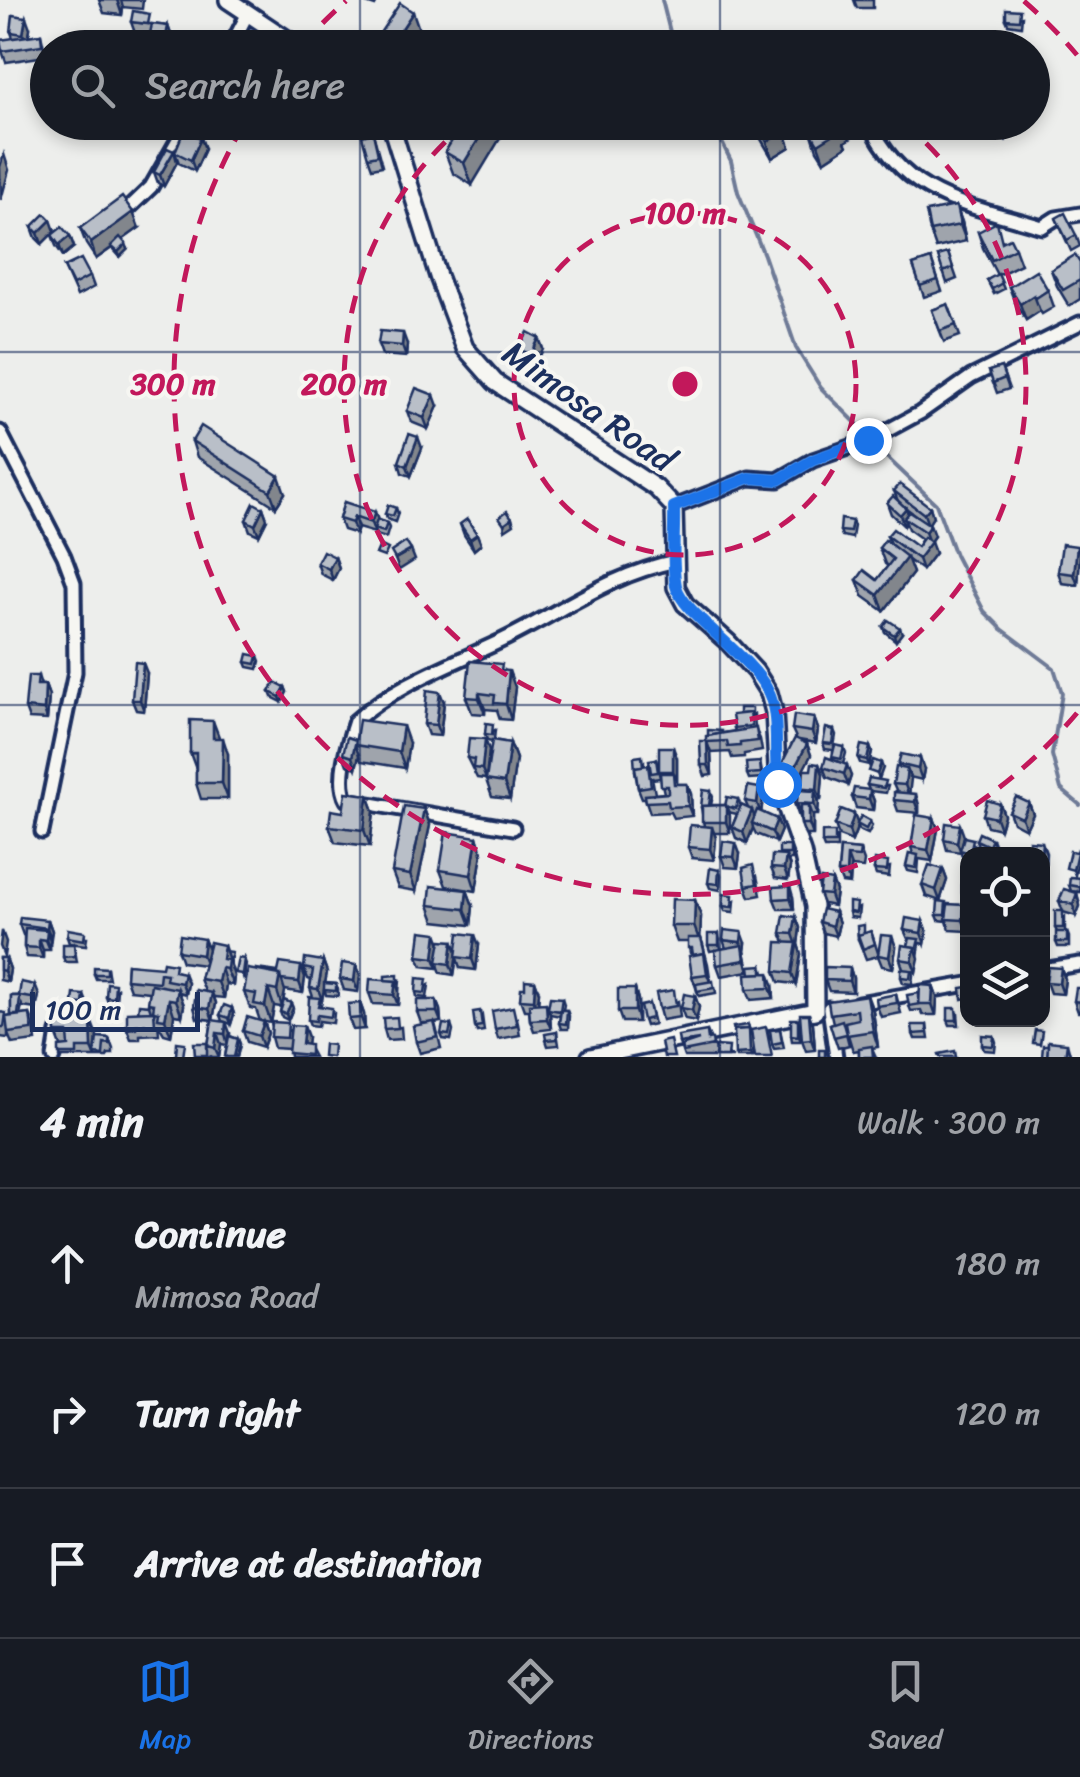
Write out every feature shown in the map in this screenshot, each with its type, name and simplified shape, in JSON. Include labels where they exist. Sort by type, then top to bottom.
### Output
[{"type":"street","points":[[228,0],[273,30]]},
{"type":"street","points":[[239,30],[248,13]]},
{"type":"street","points":[[127,210],[150,187],[177,140]]},
{"type":"street","name":"Mimosa Road","points":[[396,140],[456,330],[472,357],[495,382],[656,488],[674,507],[676,587],[685,604],[728,642],[769,693],[774,712],[778,784],[802,852],[814,906],[822,1009]]},
{"type":"street","points":[[879,140],[888,156],[927,191],[1042,227],[1056,218],[1080,214]]},
{"type":"street","points":[[674,507],[749,478],[778,480],[813,460],[868,440],[920,413],[971,377],[1065,333],[1080,322]]},
{"type":"street","points":[[0,432],[74,583],[75,672],[42,832]]},
{"type":"street","points":[[513,828],[347,800],[343,794],[344,773],[355,721],[423,678],[524,630],[613,580],[632,571],[676,562]]},
{"type":"street","points":[[1050,969],[1080,964]]},
{"type":"street","points":[[590,1057],[822,1009],[960,985]]},
{"type":"street","points":[[822,1009],[836,1057]]},
{"type":"street","points":[[54,1057],[58,1032]]},
{"type":"building","points":[[400,3],[413,12],[401,30],[382,30]]},
{"type":"building","points":[[1006,9],[1020,10],[1019,20],[1006,19]]},
{"type":"building","points":[[133,11],[150,14],[148,24],[131,22]]},
{"type":"building","points":[[13,15],[26,17],[23,34],[11,32]]},
{"type":"building","points":[[152,24],[168,26],[167,30],[151,30]]},
{"type":"building","points":[[30,36],[30,47],[2,51],[0,40]]},
{"type":"building","points":[[180,140],[200,140],[191,160],[175,152]]},
{"type":"building","points":[[363,140],[375,140],[378,155],[368,157]]},
{"type":"building","points":[[452,140],[478,140],[464,163],[445,152]]},
{"type":"building","points":[[167,148],[174,151],[160,175],[154,172]]},
{"type":"building","points":[[122,197],[133,212],[91,243],[80,228]]},
{"type":"building","points":[[956,206],[960,225],[930,231],[926,212]]},
{"type":"building","points":[[1065,213],[1076,235],[1067,240],[1056,218]]},
{"type":"building","points":[[45,214],[51,220],[38,233],[32,227]]},
{"type":"building","points":[[997,222],[1002,242],[1010,238],[1015,248],[992,260],[978,232]]},
{"type":"building","points":[[62,227],[70,236],[59,245],[52,235]]},
{"type":"building","points":[[120,237],[126,244],[118,252],[111,246]]},
{"type":"building","points":[[948,253],[953,268],[943,272],[938,256]]},
{"type":"building","points":[[1075,255],[1080,263],[1080,280],[1063,290],[1051,270]]},
{"type":"building","points":[[81,259],[90,276],[73,285],[64,267]]},
{"type":"building","points":[[931,259],[938,280],[920,286],[913,265]]},
{"type":"building","points":[[1036,270],[1048,290],[1020,304],[1009,287]]},
{"type":"building","points":[[998,274],[1002,283],[992,289],[987,280]]},
{"type":"building","points":[[948,304],[956,325],[940,331],[932,310]]},
{"type":"building","points":[[380,331],[403,333],[402,346],[378,344]]},
{"type":"building","points":[[528,332],[539,338],[531,355],[519,349]]},
{"type":"building","points":[[1001,367],[1005,378],[993,383],[989,371]]},
{"type":"building","points":[[416,388],[434,395],[424,418],[407,411]]},
{"type":"building","points":[[201,426],[279,476],[270,491],[192,441]]},
{"type":"building","points":[[409,434],[418,437],[407,466],[399,462]]},
{"type":"building","points":[[900,484],[930,507],[924,514],[894,491]]},
{"type":"building","points":[[893,496],[906,508],[900,515],[887,503]]},
{"type":"building","points":[[344,502],[375,512],[371,523],[354,517],[352,523],[339,519]]},
{"type":"building","points":[[254,503],[263,508],[255,525],[246,520]]},
{"type":"building","points":[[388,505],[396,508],[393,516],[385,514]]},
{"type":"building","points":[[507,511],[512,518],[504,524],[499,517]]},
{"type":"building","points":[[909,511],[930,525],[925,532],[904,518]]},
{"type":"building","points":[[467,519],[477,534],[470,539],[460,524]]},
{"type":"building","points":[[841,519],[852,521],[850,532],[840,531]]},
{"type":"building","points":[[377,520],[387,523],[384,532],[374,529]]},
{"type":"building","points":[[893,529],[917,547],[924,537],[931,542],[918,559],[887,536]]},
{"type":"building","points":[[885,540],[907,557],[878,595],[857,580],[864,570],[877,580],[893,559],[879,548]]},
{"type":"building","points":[[406,542],[411,550],[395,559],[391,552]]},
{"type":"building","points":[[1062,544],[1077,546],[1074,574],[1058,572]]},
{"type":"building","points":[[380,545],[388,549],[384,557],[376,554]]},
{"type":"building","points":[[323,551],[335,557],[329,569],[317,563]]},
{"type":"building","points":[[888,620],[900,628],[894,635],[883,627]]},
{"type":"building","points":[[248,654],[258,656],[256,664],[246,662]]},
{"type":"building","points":[[470,661],[502,664],[501,670],[509,671],[506,704],[494,703],[495,695],[479,693],[479,698],[466,697]]},
{"type":"building","points":[[135,662],[143,663],[140,700],[132,700]]},
{"type":"building","points":[[28,676],[38,676],[37,685],[45,685],[44,710],[25,708]]},
{"type":"building","points":[[275,682],[285,687],[280,697],[270,692]]},
{"type":"building","points":[[427,690],[440,692],[436,725],[424,724]]},
{"type":"building","points":[[739,708],[752,708],[752,718],[750,713],[739,714]]},
{"type":"building","points":[[750,713],[752,726],[734,728],[732,715]]},
{"type":"building","points":[[794,715],[814,718],[812,732],[792,729]]},
{"type":"building","points":[[190,720],[213,721],[213,738],[223,738],[222,783],[196,783],[196,753],[190,753]]},
{"type":"building","points":[[359,720],[403,726],[399,752],[355,745]]},
{"type":"building","points":[[486,723],[493,724],[492,735],[485,734]]},
{"type":"building","points":[[756,728],[758,741],[728,747],[727,741],[707,742],[708,765],[701,765],[700,741],[706,741],[706,736]]},
{"type":"building","points":[[826,728],[834,730],[832,744],[823,743]]},
{"type":"building","points":[[347,737],[356,740],[352,757],[343,754]]},
{"type":"building","points":[[469,738],[485,739],[482,769],[473,768],[474,759],[467,758]]},
{"type":"building","points":[[795,738],[807,744],[792,773],[780,767]]},
{"type":"building","points":[[492,740],[510,743],[504,783],[486,780]]},
{"type":"building","points":[[835,745],[844,747],[841,759],[832,757]]},
{"type":"building","points":[[861,745],[870,747],[867,760],[858,758]]},
{"type":"building","points":[[659,747],[673,747],[673,771],[659,771]]},
{"type":"building","points":[[901,754],[920,758],[918,769],[898,764]]},
{"type":"building","points":[[642,756],[643,766],[635,767],[635,771],[634,757]]},
{"type":"building","points":[[826,757],[847,765],[844,774],[823,767]]},
{"type":"building","points":[[656,759],[658,772],[651,773],[649,760]]},
{"type":"building","points":[[873,760],[881,763],[877,774],[869,771]]},
{"type":"building","points":[[760,762],[761,773],[747,774],[746,763]]},
{"type":"building","points":[[812,763],[819,764],[817,789],[794,787],[795,779],[803,780],[804,770],[811,770]]},
{"type":"building","points":[[648,765],[651,786],[638,788],[635,767]]},
{"type":"building","points":[[896,767],[907,769],[905,785],[893,784]]},
{"type":"building","points":[[660,773],[673,773],[674,784],[687,784],[688,806],[669,807],[668,801],[646,802],[645,795],[668,793],[668,786],[661,786]]},
{"type":"building","points":[[869,778],[886,781],[884,788],[867,785]]},
{"type":"building","points":[[748,786],[759,788],[757,803],[745,801]]},
{"type":"building","points":[[854,788],[870,790],[869,799],[852,797]]},
{"type":"building","points":[[703,790],[711,791],[709,806],[701,807]]},
{"type":"building","points":[[798,790],[815,791],[814,804],[797,803]]},
{"type":"building","points":[[346,792],[368,795],[364,830],[329,826],[331,810],[343,812]]},
{"type":"building","points":[[894,792],[916,794],[915,802],[894,800]]},
{"type":"building","points":[[727,797],[738,799],[736,809],[725,806]]},
{"type":"building","points":[[1016,797],[1029,803],[1022,818],[1009,812]]},
{"type":"building","points":[[987,800],[1000,804],[996,818],[983,815]]},
{"type":"building","points":[[726,805],[726,822],[702,822],[702,806]]},
{"type":"building","points":[[741,805],[752,810],[743,832],[732,827]]},
{"type":"building","points":[[801,805],[809,805],[809,824],[801,824]]},
{"type":"building","points":[[404,806],[424,809],[410,875],[392,872]]},
{"type":"building","points":[[841,809],[854,814],[849,830],[835,825]]},
{"type":"building","points":[[757,810],[777,819],[772,832],[752,823]]},
{"type":"building","points":[[916,815],[934,818],[928,850],[911,847]]},
{"type":"building","points":[[861,816],[870,821],[866,829],[857,824]]},
{"type":"building","points":[[946,823],[960,825],[957,842],[944,839]]},
{"type":"building","points":[[690,825],[712,827],[710,849],[688,847]]},
{"type":"building","points":[[446,832],[477,837],[471,875],[440,870]]},
{"type":"building","points":[[822,832],[835,832],[835,843],[822,843]]},
{"type":"building","points":[[979,833],[992,839],[989,846],[976,840]]},
{"type":"building","points":[[964,837],[973,839],[971,847],[961,847]]},
{"type":"building","points":[[723,841],[736,843],[734,857],[721,856]]},
{"type":"building","points":[[1029,841],[1042,842],[1042,847],[1029,847]]},
{"type":"building","points":[[779,846],[790,846],[790,854],[779,854]]},
{"type":"building","points":[[840,848],[860,850],[859,857],[847,856],[846,873],[838,873]]},
{"type":"building","points":[[1070,851],[1077,852],[1073,870],[1066,868]]},
{"type":"building","points":[[909,853],[918,855],[916,868],[906,866]]},
{"type":"building","points":[[772,855],[786,856],[784,869],[771,868]]},
{"type":"building","points":[[875,860],[888,862],[887,871],[874,870]]},
{"type":"building","points":[[753,865],[757,884],[746,886],[743,868]]},
{"type":"building","points":[[929,865],[943,869],[936,890],[922,885]]},
{"type":"building","points":[[710,868],[719,870],[718,884],[708,883]]},
{"type":"building","points":[[1070,877],[1080,878],[1080,887],[1069,885]]},
{"type":"building","points":[[821,879],[832,881],[830,895],[819,894]]},
{"type":"building","points":[[431,886],[467,890],[465,909],[429,905]]},
{"type":"building","points":[[790,886],[790,898],[774,899],[773,887]]},
{"type":"building","points":[[1064,889],[1077,893],[1073,905],[1059,901]]},
{"type":"building","points":[[724,894],[733,895],[732,907],[723,906]]},
{"type":"building","points":[[672,899],[695,900],[694,926],[671,926]]},
{"type":"building","points":[[938,901],[946,902],[945,915],[937,915]]},
{"type":"building","points":[[849,902],[857,903],[856,913],[849,912]]},
{"type":"building","points":[[948,904],[960,905],[960,920],[946,919]]},
{"type":"building","points":[[822,909],[835,912],[832,926],[819,922]]},
{"type":"building","points":[[1055,911],[1063,911],[1063,928],[1055,928]]},
{"type":"building","points":[[784,915],[796,917],[793,934],[781,933]]},
{"type":"building","points":[[20,917],[48,920],[47,928],[19,924]]},
{"type":"building","points":[[906,918],[923,921],[921,933],[904,930]]},
{"type":"building","points":[[864,925],[864,934],[858,935],[858,939],[857,926]]},
{"type":"building","points":[[25,928],[47,930],[46,940],[39,939],[39,948],[24,947]]},
{"type":"building","points":[[68,929],[85,932],[84,940],[67,937]]},
{"type":"building","points":[[724,930],[742,932],[741,942],[723,940]]},
{"type":"building","points":[[421,931],[437,933],[434,958],[418,956]]},
{"type":"building","points":[[871,931],[875,944],[863,949],[858,935]]},
{"type":"building","points":[[1056,932],[1067,932],[1067,942],[1056,942]]},
{"type":"building","points":[[459,933],[475,935],[472,959],[456,957]]},
{"type":"building","points":[[708,934],[719,934],[719,945],[708,945]]},
{"type":"building","points":[[180,935],[204,939],[202,955],[178,951]]},
{"type":"building","points":[[881,935],[892,936],[889,957],[878,955]]},
{"type":"building","points":[[688,938],[701,938],[706,958],[704,953],[693,955]]},
{"type":"building","points":[[910,938],[919,939],[916,951],[908,946]]},
{"type":"building","points":[[441,940],[453,941],[450,964],[437,962]]},
{"type":"building","points":[[210,942],[224,945],[222,959],[228,960],[227,969],[221,968],[218,982],[200,979]]},
{"type":"building","points":[[777,942],[797,943],[792,973],[775,971]]},
{"type":"building","points":[[63,944],[74,944],[75,956],[63,957]]},
{"type":"building","points":[[743,945],[745,960],[717,965],[715,950]]},
{"type":"building","points":[[902,945],[915,947],[912,961],[900,959]]},
{"type":"building","points":[[704,953],[707,974],[692,976],[689,956]]},
{"type":"building","points":[[0,958],[6,958],[4,971],[0,970]]},
{"type":"building","points":[[238,958],[244,959],[242,974],[235,973]]},
{"type":"building","points":[[305,958],[323,961],[318,989],[310,988],[313,970],[304,968]]},
{"type":"building","points":[[163,962],[175,964],[174,971],[184,973],[182,983],[166,980],[167,974],[160,973],[159,982],[126,979],[127,964],[162,967]]},
{"type":"building","points":[[280,963],[301,966],[299,982],[256,971],[278,972]]},
{"type":"building","points":[[342,963],[356,965],[354,981],[340,979]]},
{"type":"building","points":[[762,965],[762,973],[751,974],[750,966]]},
{"type":"building","points":[[94,967],[107,968],[107,974],[94,974]]},
{"type":"building","points":[[825,967],[850,968],[849,981],[825,980]]},
{"type":"building","points":[[1050,967],[1061,968],[1059,983],[1050,982]]},
{"type":"building","points":[[248,969],[280,975],[277,991],[268,989],[265,1006],[254,1004],[256,994],[244,992]]},
{"type":"building","points":[[901,969],[911,970],[910,978],[901,977]]},
{"type":"building","points":[[769,973],[770,988],[747,989],[746,974]]},
{"type":"building","points":[[398,975],[398,984],[385,981],[385,976]]},
{"type":"building","points":[[417,978],[427,979],[425,993],[416,992]]},
{"type":"building","points":[[370,979],[396,981],[394,995],[369,993]]},
{"type":"building","points":[[525,980],[535,981],[534,1000],[520,999]]},
{"type":"building","points":[[713,981],[714,988],[697,991],[696,984]]},
{"type":"building","points":[[21,982],[35,985],[32,998],[19,996]]},
{"type":"building","points":[[107,983],[115,984],[114,998],[106,997]]},
{"type":"building","points":[[324,983],[336,984],[336,991],[324,990]]},
{"type":"building","points":[[151,984],[178,989],[176,1000],[169,999],[165,1019],[158,1018],[154,1004],[148,1003]]},
{"type":"building","points":[[920,985],[933,986],[932,1004],[919,1004]]},
{"type":"building","points":[[1076,988],[1080,988],[1080,1002],[1074,1001]]},
{"type":"building","points":[[618,989],[635,989],[635,1011],[618,1011]]},
{"type":"building","points":[[196,990],[212,993],[209,1009],[194,1007]]},
{"type":"building","points":[[674,990],[676,1006],[659,1009],[656,993]]},
{"type":"building","points":[[919,993],[920,1004],[909,1006],[907,995]]},
{"type":"building","points":[[74,994],[84,995],[83,1004],[73,1003]]},
{"type":"building","points":[[684,994],[695,996],[692,1010],[681,1008]]},
{"type":"building","points":[[896,994],[897,1003],[877,1006],[876,998]]},
{"type":"building","points":[[867,995],[873,1031],[847,1035],[845,1022],[858,1019],[857,1010],[830,1014],[828,1001]]},
{"type":"building","points":[[11,996],[19,996],[18,1015],[11,1015]]},
{"type":"building","points":[[309,997],[320,998],[318,1006],[332,1008],[331,1017],[317,1015],[316,1021],[308,1020]]},
{"type":"building","points":[[550,997],[562,998],[560,1011],[548,1009]]},
{"type":"building","points":[[284,1000],[291,1003],[286,1014],[280,1012]]},
{"type":"building","points":[[417,1000],[436,1000],[437,1012],[417,1012]]},
{"type":"building","points":[[360,1003],[361,1018],[349,1019],[348,1004]]},
{"type":"building","points":[[546,1003],[547,1019],[530,1020],[529,1004]]},
{"type":"building","points":[[139,1004],[149,1005],[151,1011],[138,1012]]},
{"type":"building","points":[[649,1004],[652,1018],[643,1020],[640,1006]]},
{"type":"building","points":[[224,1005],[232,1008],[229,1018],[220,1015]]},
{"type":"building","points":[[513,1007],[517,1025],[495,1029],[492,1011]]},
{"type":"building","points":[[948,1008],[956,1008],[957,1020],[948,1020]]},
{"type":"building","points":[[561,1010],[567,1010],[566,1024],[559,1023]]},
{"type":"building","points":[[154,1011],[155,1024],[127,1029],[127,1012]]},
{"type":"building","points":[[480,1011],[482,1026],[475,1027],[473,1012]]},
{"type":"building","points":[[0,1012],[6,1013],[4,1027],[0,1027]]},
{"type":"building","points":[[30,1014],[32,1030],[8,1033],[6,1017]]},
{"type":"building","points":[[800,1014],[809,1014],[811,1039],[802,1040]]},
{"type":"building","points":[[247,1017],[264,1022],[259,1036],[243,1031]]},
{"type":"building","points":[[397,1017],[398,1028],[384,1029],[383,1018]]},
{"type":"building","points":[[791,1019],[798,1019],[798,1036],[791,1035]]},
{"type":"building","points":[[91,1020],[92,1048],[77,1048],[77,1054],[59,1054],[59,1047],[69,1046],[68,1033],[56,1033],[56,1021]]},
{"type":"building","points":[[212,1020],[226,1022],[225,1034],[217,1033],[215,1048],[208,1046]]},
{"type":"building","points":[[842,1020],[846,1034],[834,1037],[830,1024]]},
{"type":"building","points":[[272,1022],[288,1023],[287,1038],[271,1037]]},
{"type":"building","points":[[434,1022],[438,1037],[416,1042],[413,1026]]},
{"type":"building","points":[[443,1024],[451,1025],[449,1035],[441,1034]]},
{"type":"building","points":[[291,1025],[304,1026],[302,1044],[310,1045],[310,1055],[288,1053]]},
{"type":"building","points":[[912,1025],[927,1025],[927,1033],[913,1034]]},
{"type":"building","points":[[766,1027],[772,1057],[755,1057],[751,1030]]},
{"type":"building","points":[[749,1029],[750,1053],[735,1054],[734,1030]]},
{"type":"building","points":[[780,1029],[782,1042],[772,1044],[770,1030]]},
{"type":"building","points":[[1035,1030],[1042,1031],[1040,1044],[1033,1043]]},
{"type":"building","points":[[707,1031],[713,1046],[683,1052],[681,1046],[699,1040],[679,1043],[678,1036]]},
{"type":"building","points":[[557,1032],[557,1039],[546,1040],[545,1034]]},
{"type":"building","points":[[982,1035],[994,1036],[993,1046],[982,1045]]},
{"type":"building","points":[[229,1036],[238,1039],[234,1057],[225,1057]]},
{"type":"building","points":[[97,1037],[109,1038],[109,1044],[104,1043],[103,1055],[95,1054]]},
{"type":"building","points":[[670,1040],[674,1057],[664,1057],[661,1042]]},
{"type":"building","points":[[1048,1041],[1067,1043],[1065,1057],[1047,1057]]},
{"type":"building","points":[[177,1042],[185,1043],[183,1057],[176,1056]]},
{"type":"building","points":[[194,1043],[207,1043],[207,1055],[195,1055]]},
{"type":"building","points":[[324,1044],[333,1045],[332,1057],[323,1056]]},
{"type":"building","points":[[716,1046],[729,1047],[728,1057],[715,1057]]},
{"type":"building","points":[[872,1046],[873,1057],[859,1057],[859,1048]]},
{"type":"building","points":[[955,1051],[956,1057],[939,1054]]},
{"type":"waterway","points":[[662,0],[670,30]]},
{"type":"waterway","points":[[721,140],[796,348],[821,388],[868,435]]},
{"type":"waterway","points":[[876,447],[936,504],[955,555],[984,611],[1054,668],[1062,693],[1052,755],[1061,789],[1080,805]]},
{"type":"route","points":[[778,784],[774,712],[769,693],[728,642],[685,604],[676,587],[674,507],[749,478],[778,480],[813,460],[868,440]]}]
